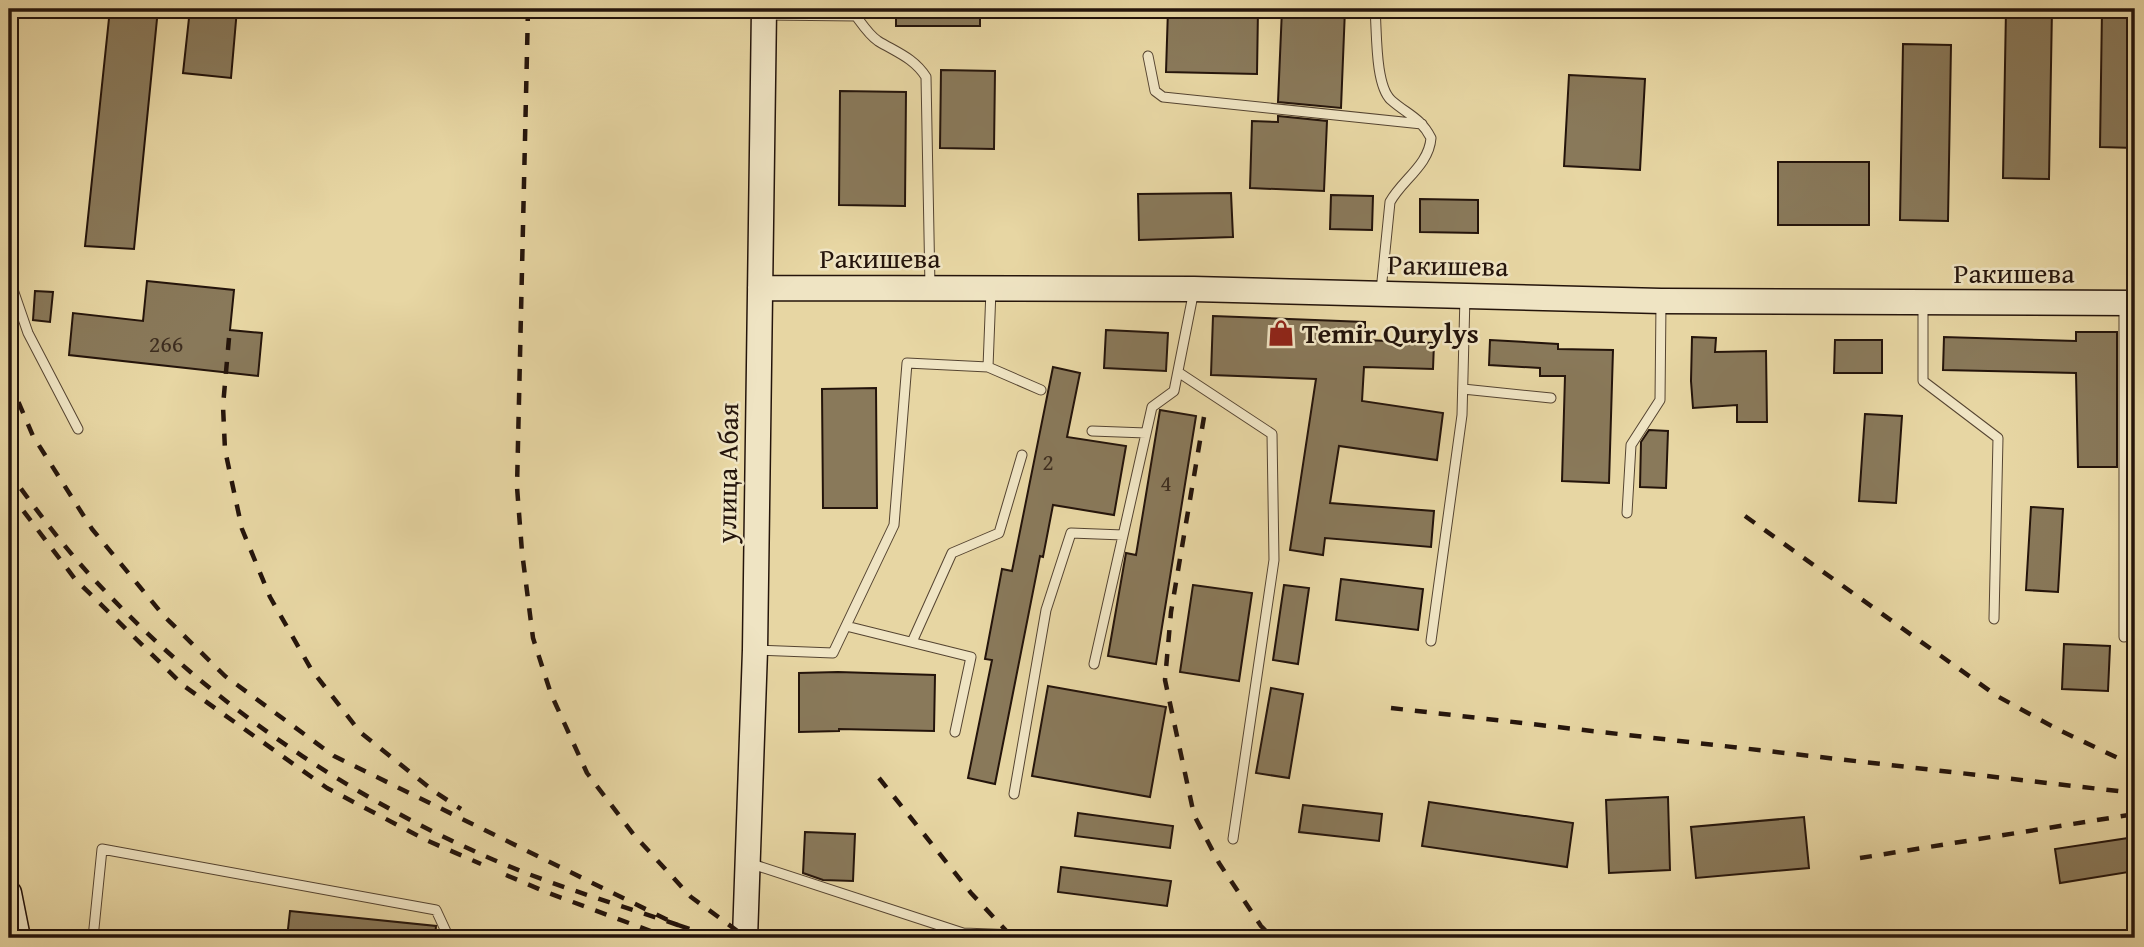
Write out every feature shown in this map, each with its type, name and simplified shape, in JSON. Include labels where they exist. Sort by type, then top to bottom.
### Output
[{"type":"street","name":"улица Абая","points":[[745,938],[755,650],[764,12]]},
{"type":"street","name":"Ракишева","points":[[760,288],[1194,289],[1661,301],[2129,303]]},
{"type":"street","points":[[9,893],[18,938]]},
{"type":"lane","points":[[1375,9],[1381,84],[1390,100],[1423,124],[1431,138],[1427,157],[1390,202],[1381,293]]},
{"type":"lane","points":[[764,12],[857,12],[875,39],[919,66],[926,77],[930,288]]},
{"type":"lane","points":[[1149,56],[1155,91],[1163,97],[1423,124]]},
{"type":"lane","points":[[9,278],[27,333],[78,429]]},
{"type":"lane","points":[[988,367],[991,288]]},
{"type":"lane","points":[[1094,664],[1152,407],[1174,391],[1194,289]]},
{"type":"lane","points":[[1431,641],[1462,415],[1465,294]]},
{"type":"lane","points":[[1627,513],[1631,445],[1660,400],[1661,301]]},
{"type":"lane","points":[[1923,302],[1923,381],[1998,438],[1994,619]]},
{"type":"lane","points":[[2124,637],[2129,303]]},
{"type":"lane","points":[[755,650],[833,653],[894,525],[907,363],[988,367],[1041,390]]},
{"type":"lane","points":[[1178,372],[1272,433],[1274,560],[1233,839]]},
{"type":"lane","points":[[1463,389],[1551,398]]},
{"type":"lane","points":[[1092,431],[1146,433]]},
{"type":"lane","points":[[912,642],[952,552],[999,533],[1022,455]]},
{"type":"lane","points":[[2124,514],[2135,515]]},
{"type":"lane","points":[[1014,794],[1046,610],[1071,533],[1123,535]]},
{"type":"lane","points":[[846,626],[971,657],[955,732]]},
{"type":"lane","points":[[93,938],[102,849],[436,910],[449,938]]},
{"type":"lane","points":[[747,862],[963,933],[1099,938]]},
{"type":"building","points":[[110,9],[158,9],[134,249],[85,246]]},
{"type":"building","points":[[190,9],[237,9],[231,78],[183,73]]},
{"type":"building","points":[[896,9],[980,9],[980,26],[896,26]]},
{"type":"building","points":[[1168,9],[1258,9],[1257,74],[1166,72]]},
{"type":"building","points":[[1282,9],[1345,9],[1341,108],[1278,102]]},
{"type":"building","points":[[2006,9],[2052,9],[2049,179],[2003,178]]},
{"type":"building","points":[[2102,9],[2135,9],[2135,148],[2100,147]]},
{"type":"building","points":[[1903,44],[1951,45],[1948,221],[1900,220]]},
{"type":"building","points":[[941,70],[995,71],[994,149],[940,148]]},
{"type":"building","points":[[1569,75],[1645,79],[1640,170],[1564,166]]},
{"type":"building","points":[[840,91],[906,92],[905,206],[839,205]]},
{"type":"building","points":[[1278,116],[1327,121],[1324,191],[1250,188],[1252,121],[1278,122]]},
{"type":"building","points":[[1778,162],[1869,162],[1869,225],[1778,225]]},
{"type":"building","points":[[1231,193],[1233,237],[1139,240],[1138,194]]},
{"type":"building","points":[[1331,195],[1373,196],[1372,230],[1330,229]]},
{"type":"building","points":[[1420,199],[1478,200],[1478,233],[1420,232]]},
{"type":"building","points":[[147,281],[234,290],[230,330],[262,333],[258,376],[69,355],[73,313],[143,321]]},
{"type":"building","points":[[35,291],[53,292],[50,322],[33,320]]},
{"type":"building","points":[[1213,316],[1365,322],[1365,340],[1434,343],[1433,369],[1364,367],[1362,401],[1443,413],[1437,460],[1339,446],[1330,503],[1434,511],[1431,547],[1325,538],[1323,555],[1290,550],[1316,379],[1211,375]]},
{"type":"building","points":[[1106,330],[1168,333],[1166,371],[1104,368]]},
{"type":"building","points":[[2076,332],[2117,332],[2117,467],[2078,467],[2076,373],[1943,370],[1944,337],[2076,341]]},
{"type":"building","points":[[1692,337],[1716,338],[1715,352],[1766,351],[1767,422],[1737,422],[1737,405],[1693,408]]},
{"type":"building","points":[[1490,340],[1558,344],[1558,349],[1613,350],[1609,483],[1562,481],[1565,376],[1540,376],[1540,368],[1489,365]]},
{"type":"building","points":[[1835,340],[1882,340],[1882,373],[1834,373]]},
{"type":"building","points":[[1053,367],[1080,373],[1067,437],[1126,446],[1114,515],[1053,505],[1043,557],[1040,556],[995,784],[968,778],[992,660],[985,659],[1002,569],[1012,571]]},
{"type":"building","points":[[876,388],[877,508],[823,508],[822,389]]},
{"type":"building","points":[[1160,410],[1196,416],[1156,664],[1108,656],[1126,553],[1136,555]]},
{"type":"building","points":[[1865,414],[1902,416],[1896,503],[1859,501]]},
{"type":"building","points":[[1649,430],[1668,431],[1666,488],[1640,487],[1641,442]]},
{"type":"building","points":[[2031,507],[2063,509],[2058,592],[2026,590]]},
{"type":"building","points":[[1341,579],[1423,589],[1418,630],[1336,620]]},
{"type":"building","points":[[1193,585],[1252,593],[1239,681],[1180,672]]},
{"type":"building","points":[[1284,585],[1309,588],[1298,664],[1273,660]]},
{"type":"building","points":[[2064,644],[2110,646],[2108,691],[2062,689]]},
{"type":"building","points":[[799,673],[935,675],[934,731],[839,729],[799,732]]},
{"type":"building","points":[[1048,686],[1166,707],[1150,797],[1032,776]]},
{"type":"building","points":[[1271,688],[1303,694],[1289,778],[1256,773]]},
{"type":"building","points":[[1668,797],[1670,870],[1609,873],[1606,800]]},
{"type":"building","points":[[1429,802],[1573,823],[1567,867],[1422,846]]},
{"type":"building","points":[[1303,805],[1382,814],[1379,841],[1299,832]]},
{"type":"building","points":[[1078,813],[1173,826],[1170,848],[1075,836]]},
{"type":"building","points":[[1804,817],[1809,868],[1696,878],[1691,827]]},
{"type":"building","points":[[805,832],[855,834],[853,881],[823,880],[803,873]]},
{"type":"building","points":[[2135,837],[2135,871],[2060,883],[2055,849]]},
{"type":"building","points":[[1061,867],[1171,881],[1167,906],[1058,892]]},
{"type":"building","points":[[290,911],[436,926],[435,938],[287,938]]},
{"type":"railway","points":[[528,9],[517,487],[533,638],[551,694],[587,773],[634,835],[691,897],[747,938]]},
{"type":"railway","points":[[229,338],[223,406],[225,450],[242,529],[270,597],[311,669],[360,732],[435,792],[461,809]]},
{"type":"railway","points":[[9,380],[33,436],[92,529],[164,616],[225,676],[334,756],[678,925],[494,860],[387,808],[286,745],[191,673],[147,633],[79,563],[9,472]]},
{"type":"railway","points":[[1204,417],[1171,612],[1165,680],[1194,815],[1219,863],[1261,926],[1273,938]]},
{"type":"railway","points":[[9,492],[75,579],[184,686],[327,788],[426,840],[481,864]]},
{"type":"railway","points":[[1745,516],[1997,696],[2057,729],[2122,760],[2135,763]]},
{"type":"railway","points":[[1391,708],[2135,793]]},
{"type":"railway","points":[[879,778],[971,893],[1013,938]]},
{"type":"railway","points":[[1860,858],[2135,814]]},
{"type":"railway","points":[[506,875],[669,938]]},
{"type":"railway","points":[[678,925],[715,938]]},
{"type":"place","name":"Temir Qurylys","points":[[1281,333]]}]
